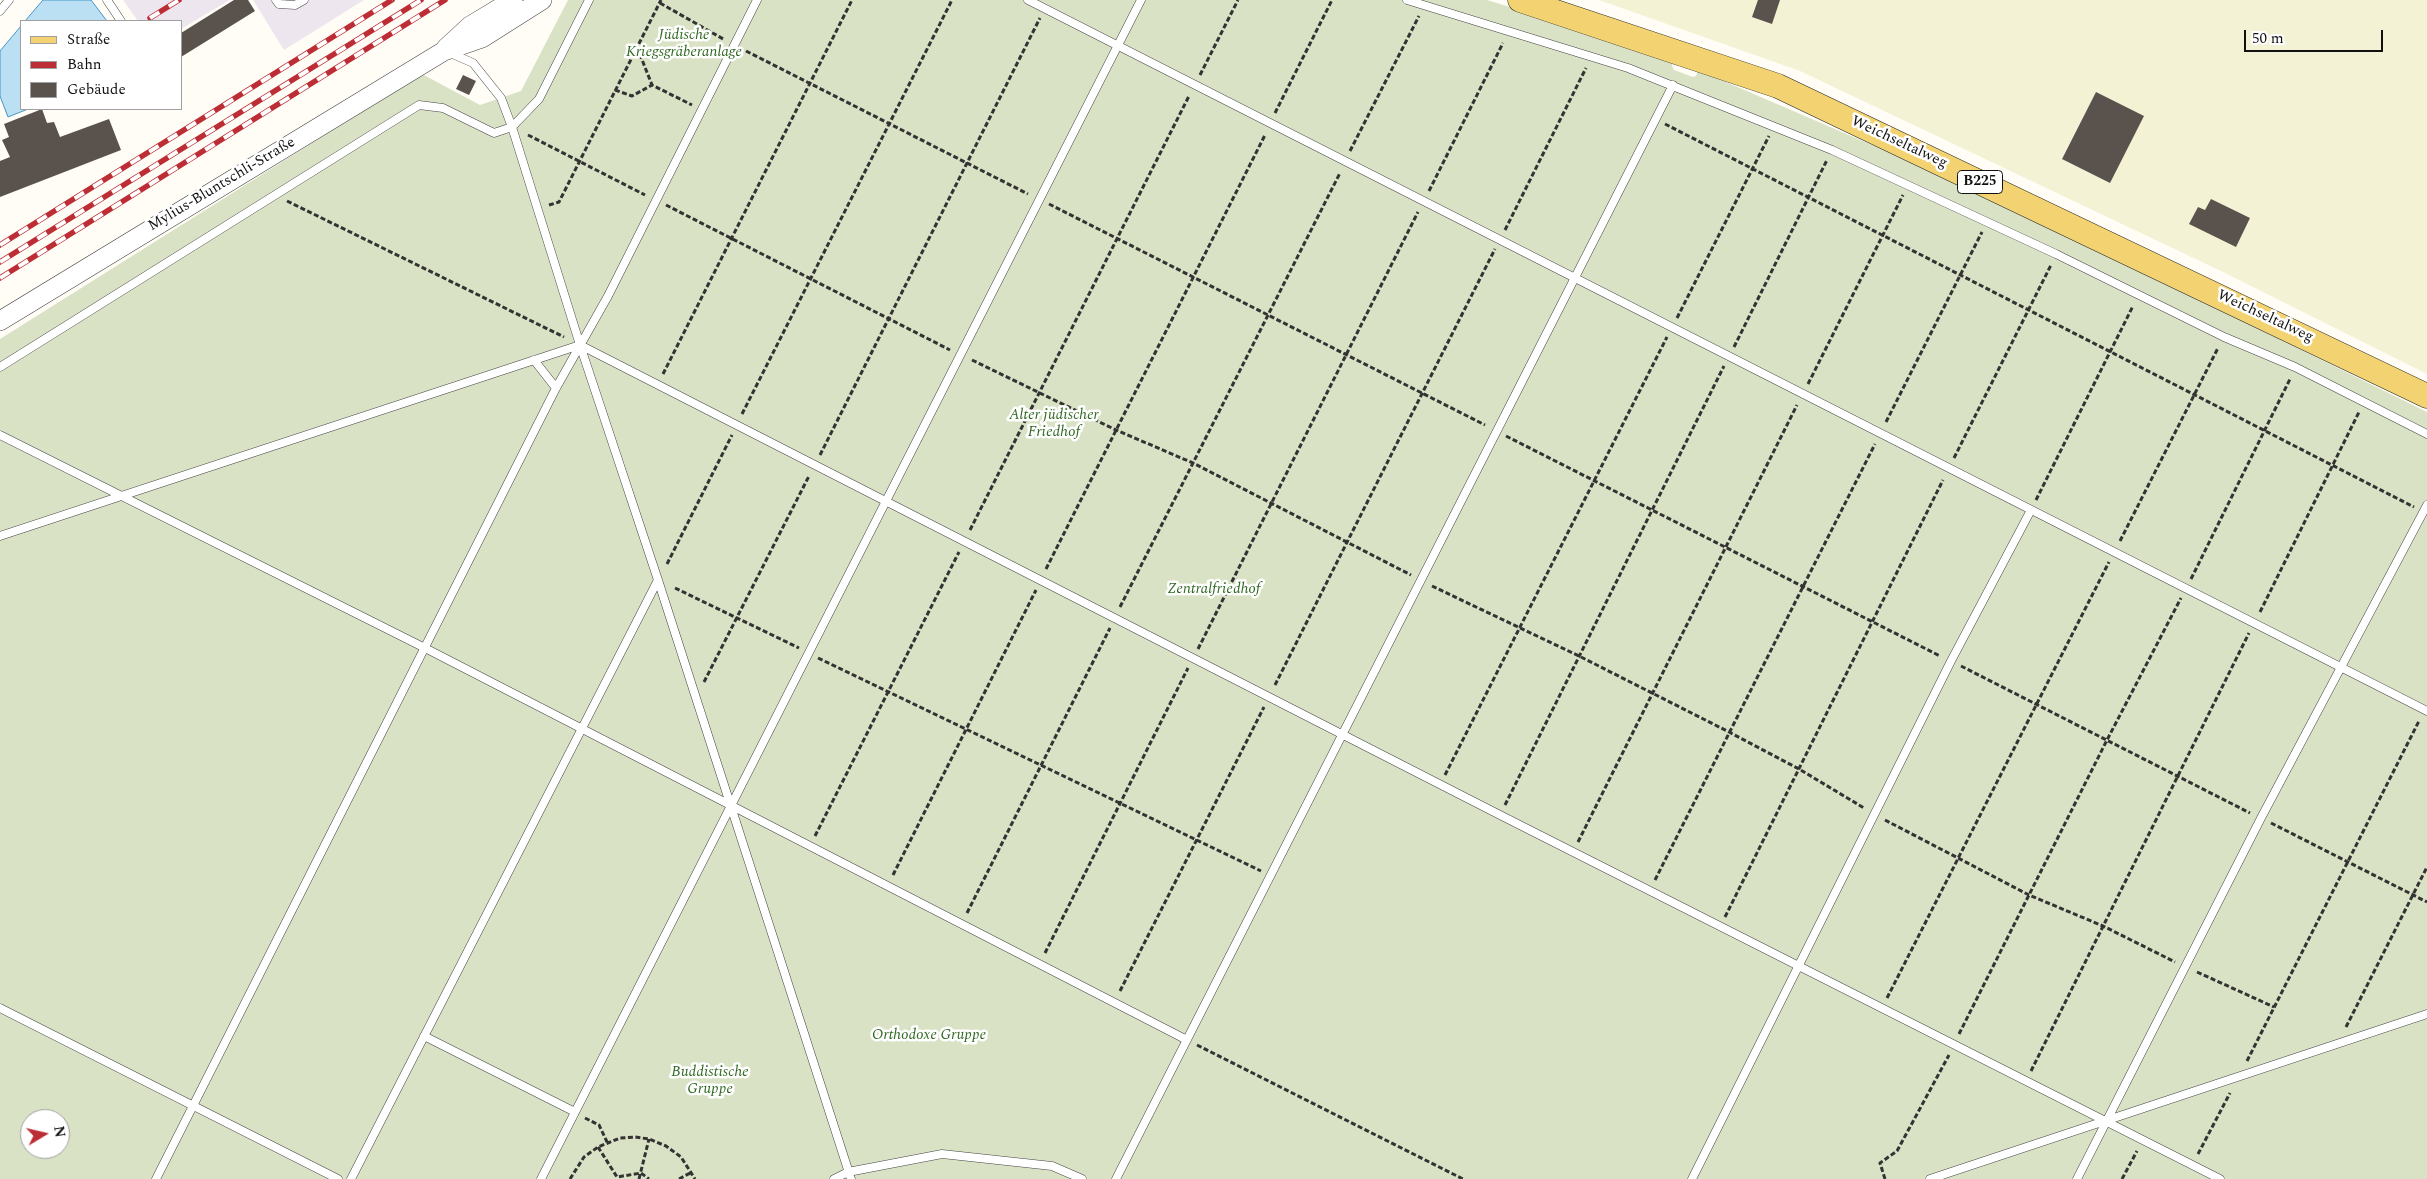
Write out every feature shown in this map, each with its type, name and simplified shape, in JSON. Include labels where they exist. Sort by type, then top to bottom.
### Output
[{"type":"main road","name":"Weichseltalweg","points":[[1520,0],[1778,86],[2427,396]]},
{"type":"street","name":"Mylius-Bluntschli-Straße","points":[[0,321],[444,50],[470,26],[513,0]]},
{"type":"street","name":"Mylius-Bluntschli-Straße","points":[[444,50],[482,38],[542,0]]},
{"type":"lane","points":[[0,11],[9,0]]},
{"type":"lane","points":[[107,0],[120,20]]},
{"type":"lane","points":[[276,0],[279,4],[295,5],[304,0]]},
{"type":"lane","points":[[0,367],[419,105],[442,108],[494,133],[512,127],[539,99],[589,0]]},
{"type":"lane","points":[[156,1179],[556,388],[608,296],[757,0]]},
{"type":"lane","points":[[1028,0],[2426,710]]},
{"type":"lane","points":[[541,1179],[887,503],[1141,0]]},
{"type":"lane","points":[[1408,0],[1592,57],[1673,85],[1832,150],[2056,254],[2224,337],[2296,368],[2427,434]]},
{"type":"lane","points":[[444,50],[472,63],[501,98],[512,127],[580,345],[732,806],[849,1175]]},
{"type":"lane","points":[[1116,1179],[1344,735],[1495,430],[1673,85]]},
{"type":"lane","points":[[0,536],[580,345],[1193,659],[2220,1179]]},
{"type":"lane","points":[[534,360],[556,388]]},
{"type":"lane","points":[[0,435],[425,648],[581,730],[1187,1040]]},
{"type":"lane","points":[[2077,1179],[2261,818],[2425,508]]},
{"type":"lane","points":[[1692,1179],[1952,661],[2031,510]]},
{"type":"lane","points":[[351,1179],[658,580]]},
{"type":"lane","points":[[0,1008],[194,1104],[338,1179]]},
{"type":"lane","points":[[1930,1179],[2427,1014]]},
{"type":"lane","points":[[424,1036],[575,1112]]},
{"type":"lane","points":[[834,1179],[942,1154],[1052,1166],[1082,1179]]},
{"type":"path","points":[[657,386],[852,0]]},
{"type":"path","points":[[952,0],[658,580],[738,617],[888,693],[1196,842],[1271,876]]},
{"type":"path","points":[[810,846],[1238,0]]},
{"type":"path","points":[[887,886],[1332,0]]},
{"type":"path","points":[[538,209],[559,202],[578,161],[660,2],[734,45],[2427,902]]},
{"type":"path","points":[[961,924],[1424,5]]},
{"type":"path","points":[[696,698],[1045,9]]},
{"type":"path","points":[[1039,964],[1509,31]]},
{"type":"path","points":[[637,47],[652,85],[701,110]]},
{"type":"path","points":[[1114,1003],[1592,57]]},
{"type":"path","points":[[615,90],[632,96],[652,85]]},
{"type":"path","points":[[1655,120],[2334,466],[2425,508]]},
{"type":"path","points":[[1441,784],[1753,169],[1773,126]]},
{"type":"path","points":[[512,127],[961,356],[1040,392],[1116,430],[1193,463],[1421,580],[1579,656],[1730,732],[1799,769],[1875,815],[2029,894],[2103,926],[2185,967],[2274,1007]]},
{"type":"path","points":[[1500,815],[1832,150]]},
{"type":"path","points":[[1573,852],[1884,236],[1907,185]]},
{"type":"path","points":[[275,195],[580,345]]},
{"type":"path","points":[[1649,890],[1959,275],[1988,222]]},
{"type":"path","points":[[1720,926],[2056,254]]},
{"type":"path","points":[[2031,510],[2139,295]]},
{"type":"path","points":[[1882,1008],[2224,337]]},
{"type":"path","points":[[1885,1179],[1880,1163],[1897,1152],[1954,1045],[2106,740],[2186,589],[2296,368]]},
{"type":"path","points":[[2026,1081],[2334,466],[2364,402]]},
{"type":"path","points":[[2192,1165],[2426,710]]},
{"type":"path","points":[[2337,1044],[2427,867]]},
{"type":"path","points":[[1187,1040],[1463,1179]]},
{"type":"path","points":[[575,1112],[599,1125],[607,1142]]},
{"type":"path","points":[[570,1179],[584,1157],[607,1142],[620,1138],[649,1139],[666,1146],[681,1157],[695,1179]]},
{"type":"path","points":[[639,1179],[649,1139]]},
{"type":"path","points":[[2122,1179],[2142,1140]]},
{"type":"path","points":[[598,1147],[617,1178],[641,1172]]},
{"type":"path","points":[[641,1172],[649,1179]]},
{"type":"path","points":[[679,1179],[692,1172]]},
{"type":"shaded area","points":[[123,0],[230,0],[182,28],[182,20],[137,20]]},
{"type":"shaded area","points":[[253,0],[364,0],[284,50]]},
{"type":"shaded area","points":[[1599,0],[2427,0],[2427,374],[2223,272],[1800,71]],"holes":[[[2096,92],[2110,183],[2062,158]]]},
{"type":"green space","name":"Zentralfriedhof","points":[[568,0],[1487,0],[1599,34],[1674,61],[1672,66],[1674,70],[1693,77],[1696,76],[1698,70],[1879,148],[2066,234],[2427,412],[2427,1179],[0,1179],[0,339],[422,74],[480,105],[521,91]]},
{"type":"water","points":[[43,0],[91,0],[106,20],[26,20]]},
{"type":"water","points":[[20,27],[20,110],[26,110],[8,117],[0,96],[0,51]]},
{"type":"building","points":[[234,0],[248,0],[255,11],[182,56],[182,32]]},
{"type":"building","points":[[1758,0],[1780,0],[1772,24],[1752,17]]},
{"type":"building","points":[[463,75],[476,81],[469,95],[456,89]]},
{"type":"building","points":[[2096,92],[2144,116],[2110,183],[2062,159]]},
{"type":"building","points":[[42,110],[47,123],[54,122],[60,137],[109,119],[121,150],[0,197],[0,161],[10,157],[2,140],[9,137],[4,124]]},
{"type":"building","points":[[2211,199],[2250,218],[2236,247],[2189,224],[2198,207],[2205,210]]},
{"type":"railway","points":[[150,18],[179,0]]},
{"type":"railway","points":[[0,245],[392,0]]},
{"type":"railway","points":[[0,262],[421,0]]},
{"type":"railway","points":[[0,278],[445,0]]},
{"type":"park label","name":"Jüdische Kriegsgräberanlage","points":[[684,44]]},
{"type":"park label","name":"Alter jüdischer Friedhof","points":[[1054,424]]},
{"type":"park label","name":"Orthodoxe Gruppe","points":[[929,1036]]},
{"type":"park label","name":"Buddistische Gruppe","points":[[710,1082]]}]
